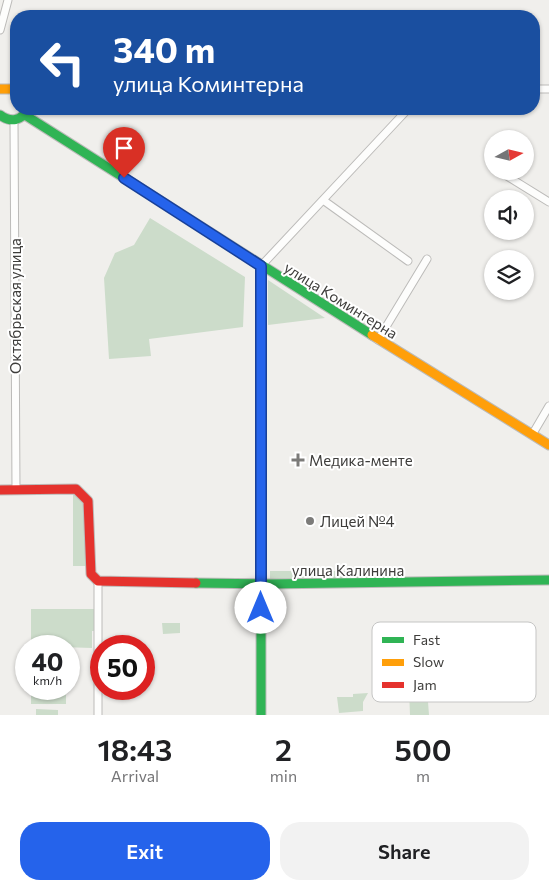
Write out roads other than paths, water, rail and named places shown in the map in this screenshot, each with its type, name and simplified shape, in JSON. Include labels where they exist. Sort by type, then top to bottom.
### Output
[{"type":"main road","points":[[0,116],[14,121],[23,115]]},
{"type":"main road","name":"улица Коминтерна","points":[[32,115],[261,266],[549,445]]},
{"type":"main road","points":[[261,266],[261,715]]},
{"type":"main road","points":[[0,490],[76,489],[83,494],[88,501],[91,574],[98,581]]},
{"type":"main road","name":"улица Калинина","points":[[98,581],[261,583],[549,580]]},
{"type":"street","points":[[0,30],[8,0]]},
{"type":"street","points":[[261,266],[402,115]]},
{"type":"street","name":"Октябрьская улица","points":[[14,121],[16,490]]},
{"type":"street","points":[[513,180],[549,202]]},
{"type":"street","points":[[323,200],[408,261]]},
{"type":"street","points":[[378,340],[427,259]]},
{"type":"street","points":[[532,435],[549,406]]},
{"type":"street","points":[[98,581],[98,715]]},
{"type":"place","name":"Медика-менте","points":[[298,460]]},
{"type":"place","name":"Лицей №4","points":[[310,521]]}]
